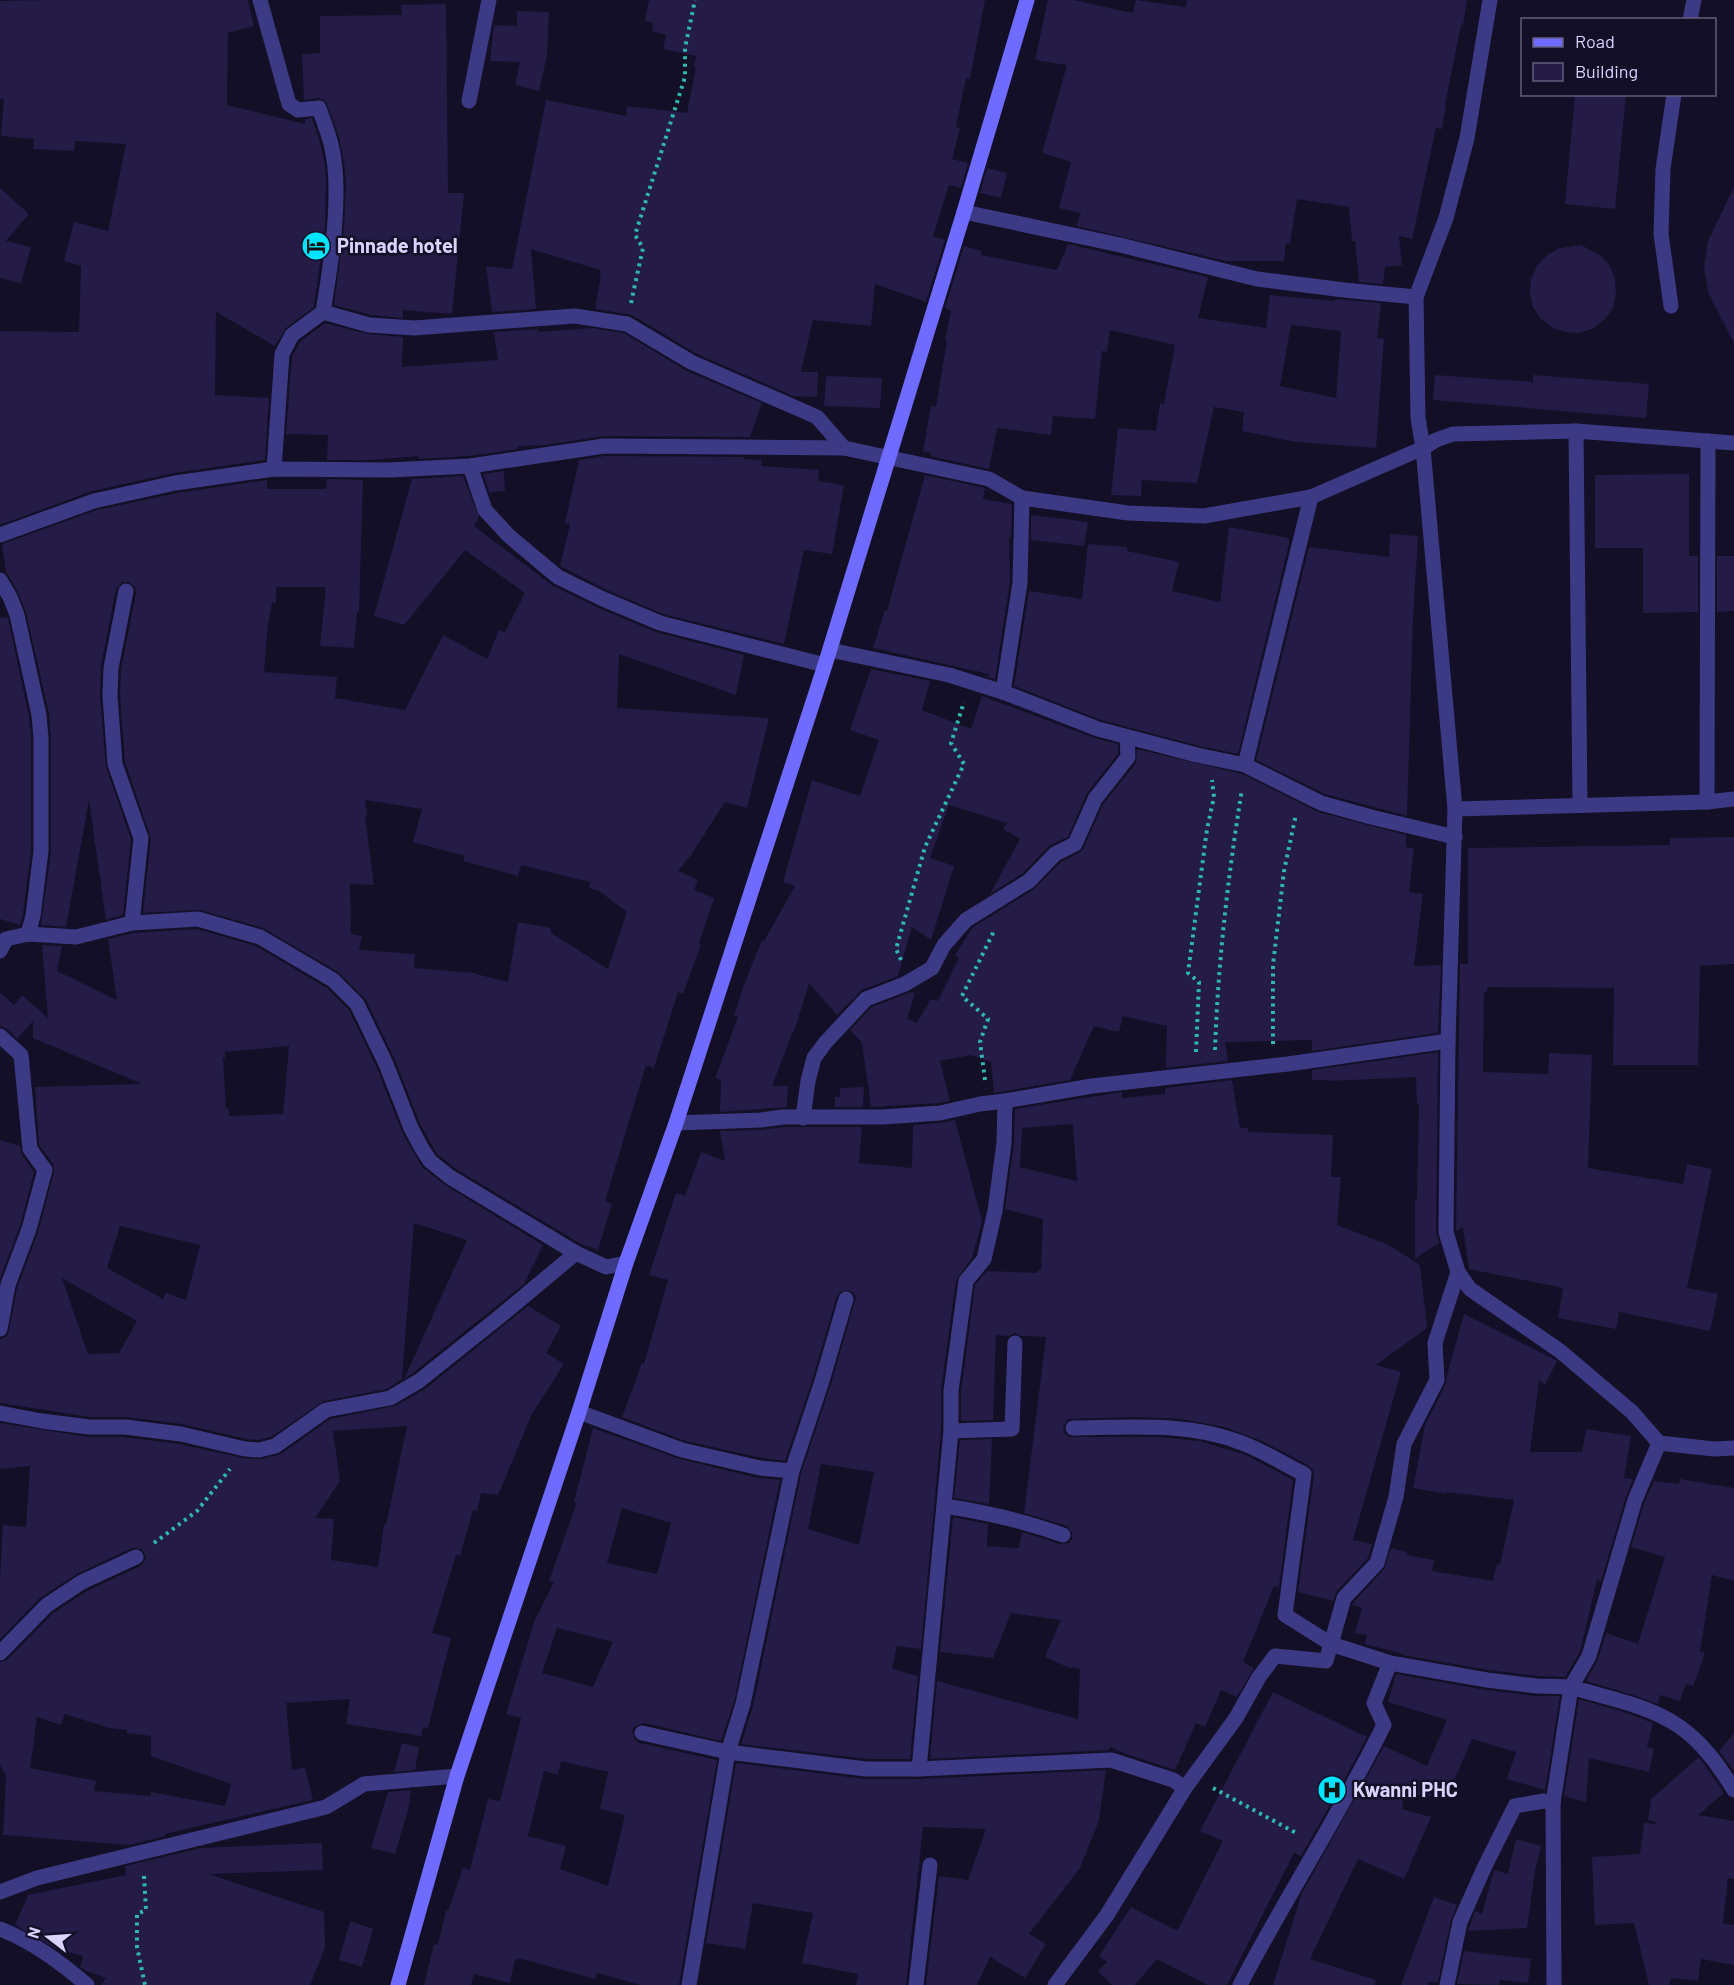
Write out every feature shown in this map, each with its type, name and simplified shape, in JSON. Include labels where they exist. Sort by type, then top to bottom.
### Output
[{"type":"street","points":[[260,0],[289,104],[298,110],[319,108],[332,146],[336,189],[332,251],[323,312],[292,335],[282,354],[274,469]]},
{"type":"street","points":[[469,100],[489,0]]},
{"type":"street","points":[[398,1985],[457,1776],[579,1412],[626,1263],[676,1123],[830,650],[1027,0]]},
{"type":"street","points":[[1490,0],[1467,138],[1446,218],[1416,297],[1418,418],[1423,448],[1455,809],[1448,1041],[1446,1232],[1458,1272],[1470,1289],[1560,1351],[1632,1412],[1659,1443],[1714,1449],[1734,1448]]},
{"type":"street","points":[[1690,18],[1694,0]]},
{"type":"street","points":[[1671,306],[1660,234],[1663,169],[1674,96]]},
{"type":"street","points":[[964,212],[1120,245],[1257,279],[1416,297]]},
{"type":"street","points":[[323,312],[369,325],[414,328],[575,316],[627,324],[691,362],[817,417],[844,448]]},
{"type":"street","points":[[1576,431],[1580,805]]},
{"type":"street","points":[[0,534],[94,501],[175,483],[274,469],[390,470],[470,466],[604,446],[844,448],[989,479],[1022,498],[1128,513],[1203,516],[1311,497],[1453,434],[1576,431],[1734,443]]},
{"type":"street","points":[[1707,802],[1708,441]]},
{"type":"street","points":[[470,466],[485,510],[510,536],[558,577],[660,623],[825,665]]},
{"type":"street","points":[[1245,765],[1311,497]]},
{"type":"street","points":[[1003,692],[1020,583],[1022,498]]},
{"type":"street","points":[[0,580],[17,615],[39,715],[41,738],[41,851],[33,916],[28,934]]},
{"type":"street","points":[[126,591],[111,668],[110,696],[115,764],[141,838],[132,923]]},
{"type":"street","points":[[830,650],[971,681],[1090,726],[1245,765],[1321,803],[1371,818],[1455,837]]},
{"type":"street","points":[[803,1118],[814,1058],[825,1043],[866,999],[911,981],[932,968],[944,945],[966,920],[1029,881],[1055,854],[1075,844],[1095,799],[1128,757],[1127,737]]},
{"type":"street","points":[[1455,809],[1707,802],[1734,799]]},
{"type":"street","points":[[0,951],[6,939],[28,934],[76,936],[132,923],[198,919],[260,937],[333,980],[357,1004],[386,1064],[411,1128],[430,1161],[450,1177],[576,1253],[606,1267],[626,1263]]},
{"type":"street","points":[[0,1036],[21,1055],[30,1149],[45,1170],[29,1229],[8,1285],[0,1329]]},
{"type":"street","points":[[676,1123],[783,1117],[894,1116],[940,1113],[1092,1086],[1274,1065],[1448,1041]]},
{"type":"street","points":[[919,1769],[951,1431],[951,1391],[966,1281],[984,1259],[1001,1177],[1004,1143],[997,1102]]},
{"type":"street","points":[[0,1413],[42,1421],[181,1434],[245,1449],[259,1450],[275,1446],[326,1410],[390,1398],[419,1381],[576,1253]]},
{"type":"street","points":[[1055,1985],[1107,1915],[1189,1783],[1236,1718],[1259,1677],[1275,1656],[1326,1661],[1344,1598],[1377,1563],[1396,1497],[1404,1444],[1437,1380],[1435,1343],[1458,1272]]},
{"type":"street","points":[[689,1985],[728,1752],[743,1704],[792,1471],[846,1299]]},
{"type":"street","points":[[951,1431],[1012,1429],[1015,1343]]},
{"type":"street","points":[[579,1412],[682,1450],[760,1468],[792,1471]]},
{"type":"street","points":[[1073,1428],[1156,1427],[1200,1431],[1242,1443],[1304,1474],[1285,1614],[1332,1644],[1390,1663],[1487,1680],[1537,1686],[1571,1687],[1652,1712],[1679,1726],[1700,1744],[1719,1765],[1734,1790]]},
{"type":"street","points":[[1554,1985],[1553,1803],[1571,1687],[1589,1656],[1635,1500],[1659,1443]]},
{"type":"street","points":[[944,1506],[989,1513],[1063,1535]]},
{"type":"street","points":[[0,1653],[47,1605],[82,1582],[136,1557]]},
{"type":"street","points":[[1240,1985],[1275,1918],[1320,1846],[1356,1782],[1384,1725],[1374,1702],[1390,1663]]},
{"type":"street","points":[[642,1733],[728,1752],[866,1769],[919,1769],[1110,1760],[1189,1783]]},
{"type":"street","points":[[0,1892],[37,1878],[326,1807],[364,1784],[457,1776]]},
{"type":"street","points":[[1447,1985],[1460,1922],[1515,1806],[1544,1801],[1553,1803]]},
{"type":"street","points":[[916,1985],[930,1865]]},
{"type":"street","points":[[0,1929],[24,1939],[65,1966],[87,1985]]},
{"type":"path","points":[[627,324],[643,248],[635,235],[685,77],[685,48],[694,0]]},
{"type":"path","points":[[911,981],[896,949],[925,847],[964,764],[951,743],[971,681]]},
{"type":"path","points":[[1195,1074],[1199,982],[1188,973],[1207,829],[1214,797],[1210,758]]},
{"type":"path","points":[[1214,1072],[1218,980],[1230,866],[1245,765]]},
{"type":"path","points":[[1274,1065],[1273,965],[1284,871],[1301,792]]},
{"type":"path","points":[[997,1102],[980,1042],[988,1019],[962,996],[1014,891]]},
{"type":"path","points":[[136,1557],[197,1511],[245,1449]]},
{"type":"path","points":[[1189,1783],[1320,1846]]},
{"type":"path","points":[[142,1851],[146,1911],[137,1914],[137,1947],[145,1985]]},
{"type":"building","points":[[248,0],[254,26],[228,33],[227,105],[305,124],[305,119],[312,118],[325,164],[325,227],[314,307],[286,328],[275,346],[216,312],[215,395],[269,398],[265,460],[174,473],[92,491],[0,525],[0,331],[79,332],[81,266],[64,261],[74,222],[108,231],[126,144],[75,141],[74,151],[33,149],[34,139],[1,136],[4,99],[0,99],[0,1]]},
{"type":"building","points":[[649,0],[985,0],[970,79],[966,78],[956,127],[960,128],[952,159],[968,163],[961,188],[949,185],[933,236],[945,240],[926,302],[875,284],[871,326],[813,320],[801,372],[818,372],[817,397],[793,396],[695,353],[632,315],[595,309],[600,270],[531,249],[536,309],[492,312],[486,266],[512,269],[546,100],[626,116],[627,106],[687,113],[696,56],[663,49],[666,35],[652,31],[653,23],[645,21]]},
{"type":"building","points":[[1048,0],[1073,0],[1133,13],[1136,0],[1186,7],[1187,0],[1467,0],[1445,104],[1442,129],[1436,128],[1412,239],[1399,236],[1402,265],[1385,267],[1383,284],[1359,282],[1349,207],[1297,199],[1290,244],[1286,243],[1284,261],[1226,261],[1076,226],[1081,213],[1059,208],[1071,162],[1042,153],[1067,65],[1035,60]]},
{"type":"building","points":[[446,4],[448,193],[464,193],[452,314],[403,310],[403,318],[371,315],[334,305],[344,228],[346,183],[344,162],[339,137],[326,102],[319,98],[304,100],[302,54],[320,53],[320,16],[402,15],[401,5]]},
{"type":"building","points":[[517,11],[549,12],[547,55],[539,91],[515,85],[520,62],[490,61],[494,25],[517,26]]},
{"type":"building","points":[[1575,96],[1626,96],[1615,209],[1565,204]]},
{"type":"building","points":[[987,168],[1007,173],[1001,198],[980,193]]},
{"type":"building","points":[[1734,187],[1734,343],[1708,292],[1704,267],[1708,241]]},
{"type":"building","points":[[0,188],[29,214],[6,241],[31,247],[21,283],[0,278]]},
{"type":"building","points":[[1068,244],[1208,277],[1198,318],[1266,328],[1270,295],[1381,303],[1377,338],[1384,339],[1376,448],[1296,442],[1242,431],[1244,412],[1214,407],[1197,483],[1142,480],[1141,496],[1111,495],[1118,428],[1156,431],[1160,403],[1164,404],[1175,345],[1110,330],[1107,352],[1102,351],[1095,419],[1053,416],[1051,435],[997,428],[989,469],[930,456],[931,453],[923,452],[931,405],[936,407],[947,341],[945,341],[951,311],[945,308],[964,246],[982,251],[981,255],[1057,270]],"holes":[[[1291,325],[1341,331],[1336,398],[1280,386]]]},
{"type":"building","points":[[1581,245],[1600,255],[1610,266],[1615,279],[1616,293],[1613,308],[1594,328],[1580,333],[1566,332],[1553,328],[1541,319],[1533,307],[1530,293],[1531,279],[1537,266],[1547,255],[1560,248]]},
{"type":"building","points":[[325,323],[367,334],[403,337],[402,367],[498,360],[494,332],[592,328],[624,333],[687,371],[762,403],[750,437],[604,436],[546,445],[518,446],[518,449],[469,456],[327,460],[328,435],[286,434],[292,357],[300,342]]},
{"type":"building","points":[[1435,375],[1533,382],[1533,375],[1649,384],[1646,418],[1433,400]]},
{"type":"building","points":[[826,376],[882,378],[880,408],[824,406]]},
{"type":"building","points":[[605,456],[744,457],[743,459],[762,460],[761,466],[819,470],[818,481],[844,485],[832,554],[804,550],[784,644],[663,614],[607,590],[560,566],[570,524],[565,523],[579,460]]},
{"type":"building","points":[[504,471],[505,491],[490,494],[483,474]]},
{"type":"building","points":[[1689,474],[1689,556],[1698,556],[1698,612],[1643,613],[1643,548],[1595,548],[1595,475]]},
{"type":"building","points":[[925,475],[985,488],[983,499],[1012,504],[1011,538],[1009,537],[1010,582],[995,679],[988,677],[989,674],[873,648],[885,610],[887,611]]},
{"type":"building","points":[[463,476],[479,517],[474,526],[553,586],[656,632],[744,655],[736,695],[619,654],[617,708],[769,718],[747,808],[725,802],[678,871],[698,880],[694,890],[714,898],[699,943],[701,944],[683,994],[678,992],[654,1068],[646,1065],[605,1201],[612,1204],[598,1250],[581,1244],[456,1169],[437,1154],[420,1124],[395,1060],[366,1000],[338,972],[263,928],[200,910],[143,913],[151,839],[125,762],[120,696],[121,669],[136,593],[135,587],[128,582],[122,582],[116,589],[101,666],[100,696],[106,767],[131,839],[123,915],[106,920],[89,800],[66,927],[41,925],[51,851],[49,714],[26,613],[18,592],[6,572],[2,544],[97,510],[177,493],[267,480],[267,489],[326,489],[327,479],[363,480],[359,612],[357,612],[354,648],[320,646],[326,587],[276,587],[276,603],[272,603],[268,625],[264,672],[337,677],[335,698],[405,710],[443,635],[487,659],[499,630],[505,632],[525,593],[465,550],[404,625],[374,616],[412,479]],"holes":[[[365,800],[422,809],[413,842],[465,856],[463,861],[518,876],[521,865],[590,882],[589,888],[599,891],[627,912],[608,969],[551,933],[551,928],[518,922],[508,982],[476,973],[414,968],[415,954],[359,950],[362,936],[351,934],[350,884],[374,885]]]},
{"type":"building","points":[[1031,515],[1088,522],[1084,546],[1031,540]]},
{"type":"building","points":[[1229,527],[1289,538],[1238,754],[1101,720],[1014,686],[1029,591],[1082,599],[1088,544],[1127,547],[1127,551],[1179,562],[1172,591],[1220,602]]},
{"type":"building","points":[[1390,534],[1418,536],[1407,816],[1325,794],[1256,760],[1309,547],[1389,557]]},
{"type":"building","points":[[1717,556],[1734,556],[1734,611],[1717,612]]},
{"type":"building","points":[[0,617],[8,618],[29,716],[31,738],[31,850],[20,925],[0,919]]},
{"type":"building","points":[[871,669],[930,681],[922,710],[971,729],[982,696],[1095,738],[1118,744],[1118,754],[1087,793],[1068,837],[1050,845],[1023,873],[990,894],[1020,839],[1003,829],[1007,823],[949,805],[930,858],[954,866],[931,940],[912,927],[898,976],[862,990],[837,1015],[809,983],[794,1032],[772,1086],[788,1086],[787,1107],[720,1112],[721,1080],[715,1078],[738,1017],[734,1016],[743,987],[762,940],[764,941],[795,886],[783,882],[812,780],[860,796],[879,740],[850,730]]},
{"type":"building","points":[[1137,749],[1242,774],[1318,812],[1406,835],[1406,847],[1414,848],[1409,892],[1423,894],[1414,966],[1441,965],[1438,1033],[1312,1051],[1312,1040],[1225,1042],[1228,1061],[1166,1068],[1167,1026],[1123,1016],[1119,1032],[1094,1026],[1070,1080],[994,1093],[991,1062],[971,1055],[940,1061],[950,1101],[871,1107],[862,1043],[850,1030],[872,1007],[911,992],[915,993],[907,1019],[917,1023],[931,999],[938,1001],[959,958],[955,955],[972,928],[1034,889],[1061,862],[1083,849],[1103,804],[1136,763]]},
{"type":"building","points":[[1734,837],[1734,964],[1700,966],[1698,1065],[1613,1065],[1614,988],[1487,987],[1487,992],[1484,992],[1483,1072],[1548,1074],[1549,1053],[1592,1055],[1588,1168],[1683,1184],[1687,1164],[1712,1169],[1687,1288],[1718,1294],[1710,1331],[1619,1312],[1616,1329],[1558,1318],[1563,1288],[1469,1269],[1463,1227],[1456,1231],[1460,964],[1468,964],[1468,848],[1670,845],[1670,838]]},
{"type":"building","points":[[197,929],[256,946],[327,988],[349,1010],[377,1068],[402,1132],[422,1167],[445,1185],[543,1245],[524,1284],[404,1379],[467,1240],[414,1223],[402,1379],[387,1389],[324,1401],[271,1437],[258,1440],[182,1424],[126,1417],[90,1417],[0,1403],[0,1339],[7,1336],[9,1331],[17,1288],[38,1232],[54,1172],[53,1164],[39,1145],[35,1087],[142,1084],[33,1038],[33,1021],[17,1039],[6,1028],[0,1026],[0,992],[14,1005],[22,995],[48,1018],[42,945],[62,946],[57,971],[117,1000],[108,939],[133,933]],"holes":[[[289,1046],[283,1114],[229,1116],[229,1108],[226,1109],[223,1058],[225,1058],[225,1052]],[[120,1226],[200,1245],[186,1300],[166,1293],[163,1299],[107,1268]],[[62,1278],[137,1321],[119,1353],[88,1354]]]},
{"type":"building","points":[[1438,1052],[1436,1232],[1439,1243],[1415,1259],[1419,1105],[1417,1105],[1416,1077],[1312,1080],[1312,1070]]},
{"type":"building","points":[[1232,1080],[1240,1128],[1248,1128],[1248,1132],[1333,1135],[1331,1177],[1341,1177],[1337,1225],[1389,1245],[1420,1265],[1427,1328],[1376,1365],[1401,1372],[1353,1540],[1372,1544],[1368,1558],[1337,1591],[1333,1601],[1298,1592],[1313,1470],[1308,1465],[1262,1441],[1224,1427],[1181,1419],[1137,1417],[1068,1419],[1063,1428],[1064,1433],[1069,1437],[1158,1437],[1199,1441],[1246,1455],[1293,1480],[1279,1587],[1274,1586],[1243,1662],[1254,1668],[1237,1697],[1221,1690],[1205,1727],[1196,1723],[1175,1770],[1110,1747],[1109,1750],[930,1759],[937,1681],[1078,1719],[1080,1669],[1067,1667],[1045,1657],[1061,1620],[1011,1613],[993,1658],[940,1652],[953,1517],[988,1524],[987,1546],[1019,1548],[1022,1532],[1060,1544],[1069,1543],[1072,1538],[1072,1533],[1067,1526],[1024,1513],[1046,1337],[1021,1336],[1015,1333],[1009,1336],[996,1335],[993,1420],[961,1421],[961,1392],[975,1285],[987,1271],[1037,1273],[1041,1270],[1043,1219],[1005,1209],[1014,1144],[1015,1109],[1122,1092],[1122,1098],[1165,1094],[1165,1088]],"holes":[[[1073,1124],[1077,1181],[1020,1167],[1022,1128]]]},
{"type":"building","points":[[864,1087],[863,1107],[835,1107],[835,1097],[840,1097],[840,1088]]},
{"type":"building","points":[[955,1120],[982,1221],[972,1258],[956,1280],[941,1390],[941,1431],[921,1649],[897,1646],[892,1669],[918,1676],[910,1759],[867,1759],[741,1744],[753,1706],[801,1474],[831,1384],[856,1297],[848,1290],[840,1292],[837,1296],[785,1461],[685,1441],[622,1417],[642,1363],[644,1364],[668,1280],[649,1275],[676,1193],[685,1196],[701,1152],[725,1161],[720,1131],[784,1127],[862,1127],[859,1163],[912,1168],[913,1125]],"holes":[[[821,1464],[874,1472],[859,1545],[808,1529]]]},
{"type":"building","points":[[0,1140],[20,1146],[22,1155],[34,1172],[20,1226],[0,1279]]},
{"type":"building","points":[[528,1306],[561,1326],[546,1353],[564,1364],[532,1414],[498,1495],[481,1493],[477,1511],[473,1510],[460,1556],[456,1555],[432,1633],[451,1638],[428,1728],[423,1727],[421,1736],[346,1724],[350,1699],[286,1703],[292,1770],[305,1767],[313,1800],[165,1834],[165,1836],[129,1845],[3,1835],[6,1776],[0,1765],[0,1662],[7,1660],[53,1613],[87,1591],[140,1566],[146,1557],[142,1549],[132,1548],[77,1574],[40,1598],[0,1639],[3,1525],[26,1527],[30,1466],[0,1469],[0,1423],[88,1437],[124,1437],[179,1444],[243,1458],[261,1459],[281,1454],[330,1419],[395,1406],[425,1389]],"holes":[[[407,1426],[386,1525],[384,1525],[378,1567],[331,1560],[334,1519],[315,1518],[340,1481],[333,1431]],[[65,1714],[109,1728],[127,1730],[127,1733],[151,1736],[151,1756],[231,1784],[225,1806],[151,1792],[151,1796],[94,1791],[96,1781],[30,1768],[37,1717],[61,1725]]]},
{"type":"building","points":[[1464,1314],[1557,1361],[1545,1385],[1539,1380],[1530,1452],[1582,1452],[1586,1429],[1631,1436],[1624,1478],[1633,1479],[1601,1581],[1597,1580],[1580,1652],[1565,1677],[1488,1670],[1402,1655],[1365,1644],[1367,1635],[1355,1633],[1362,1608],[1352,1605],[1384,1569],[1391,1548],[1407,1552],[1406,1555],[1434,1560],[1432,1571],[1493,1581],[1497,1564],[1500,1565],[1514,1500],[1446,1492],[1446,1494],[1413,1488],[1425,1425],[1446,1384]]},
{"type":"building","points":[[593,1428],[680,1459],[758,1478],[780,1480],[734,1702],[721,1741],[644,1723],[635,1726],[632,1731],[635,1740],[640,1743],[717,1760],[679,1985],[641,1985],[597,1973],[595,1979],[519,1958],[519,1960],[515,1959],[510,1983],[474,1974],[471,1985],[424,1985],[434,1944],[438,1945],[446,1910],[448,1911],[463,1868],[470,1870],[488,1799],[500,1801],[521,1718],[506,1714],[534,1622],[554,1582],[549,1581],[577,1502],[574,1502]],"holes":[[[622,1508],[671,1523],[657,1574],[607,1563]],[[557,1628],[613,1642],[593,1687],[542,1673]],[[561,1761],[608,1772],[600,1809],[625,1815],[608,1886],[560,1869],[566,1846],[528,1836],[544,1771],[558,1775]]]},
{"type":"building","points":[[992,1439],[989,1504],[954,1498],[960,1440]]},
{"type":"building","points":[[1680,1479],[1734,1488],[1734,1581],[1712,1575],[1700,1652],[1705,1653],[1693,1686],[1686,1684],[1680,1701],[1660,1695],[1658,1704],[1586,1681],[1598,1659],[1606,1633],[1638,1644],[1665,1557],[1631,1547],[1644,1503],[1654,1481],[1679,1484]]},
{"type":"building","points":[[1396,1674],[1486,1690],[1536,1696],[1560,1696],[1545,1790],[1507,1779],[1516,1752],[1472,1739],[1447,1797],[1404,1794],[1402,1809],[1431,1817],[1404,1879],[1358,1859],[1310,1959],[1376,1980],[1375,1985],[1273,1985],[1302,1893],[1384,1746],[1427,1766],[1447,1720],[1388,1702]]},
{"type":"building","points":[[1273,1692],[1367,1737],[1341,1786],[1301,1856],[1294,1853],[1227,1985],[1208,1985],[1157,1959],[1135,1985],[1112,1985],[1098,1971],[1107,1962],[1099,1956],[1131,1907],[1177,1931],[1223,1841],[1200,1831]]},
{"type":"building","points":[[1579,1699],[1653,1723],[1647,1747],[1654,1749],[1649,1772],[1589,1758],[1586,1802],[1564,1796]]},
{"type":"building","points":[[1734,1733],[1734,1771],[1719,1751]]},
{"type":"building","points":[[402,1743],[419,1747],[415,1770],[394,1772]]},
{"type":"building","points":[[1699,1757],[1724,1793],[1698,1815],[1734,1821],[1734,1879],[1728,1878],[1723,1923],[1734,1925],[1734,1965],[1701,1959],[1698,1981],[1671,1978],[1669,1985],[1649,1985],[1634,1923],[1595,1925],[1592,1857],[1640,1854],[1644,1823],[1655,1824],[1656,1822],[1648,1820],[1651,1799]]},
{"type":"building","points":[[736,1763],[866,1779],[919,1779],[1106,1770],[1099,1820],[1080,1868],[1029,1934],[1046,1944],[1025,1978],[990,1957],[977,1985],[926,1985],[939,1876],[968,1880],[986,1829],[923,1827],[906,1985],[856,1985],[858,1974],[802,1963],[813,1913],[753,1903],[745,1949],[706,1943]]},
{"type":"building","points":[[411,1790],[408,1810],[395,1854],[371,1848],[388,1792]]},
{"type":"building","points":[[1516,1839],[1541,1846],[1527,1928],[1468,1931],[1475,1911],[1482,1914],[1494,1870],[1508,1874]]},
{"type":"building","points":[[322,1843],[323,1870],[208,1874],[324,1912],[325,1948],[310,1985],[101,1985],[106,1978],[80,1967],[83,1956],[56,1949],[15,1925],[28,1895],[126,1875],[125,1866],[201,1848]]},
{"type":"building","points":[[1434,1897],[1457,1905],[1451,1920],[1438,1982],[1429,1982],[1428,1985],[1401,1985]]},
{"type":"building","points":[[350,1921],[373,1929],[362,1967],[339,1960]]},
{"type":"building","points":[[1464,1951],[1531,1959],[1528,1983],[1500,1980],[1499,1985],[1457,1984]]},
{"type":"place","name":"Pinnade hotel","points":[[316,246]]},
{"type":"place","name":"Kwanni PHC","points":[[1332,1790]]}]
